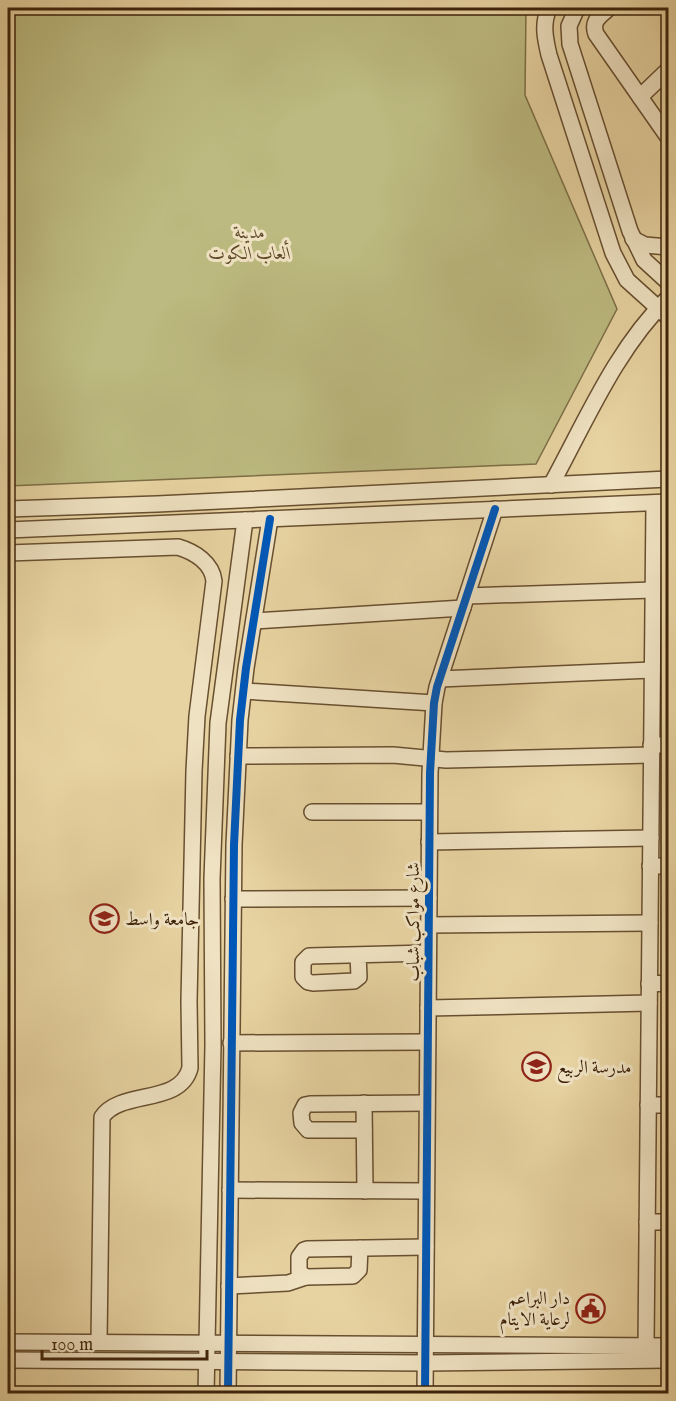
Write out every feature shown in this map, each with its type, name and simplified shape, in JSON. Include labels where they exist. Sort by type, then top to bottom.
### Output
[{"type":"street","points":[[549,8],[544,22],[549,55],[604,231],[617,263],[627,280],[665,308],[645,323],[619,360],[551,485]]},
{"type":"street","points":[[577,8],[569,26],[570,44],[633,239],[644,260],[669,282]]},
{"type":"street","points":[[609,8],[595,20],[594,30],[669,137]]},
{"type":"street","points":[[640,97],[669,70]]},
{"type":"street","points":[[633,239],[645,244],[669,247]]},
{"type":"street","points":[[8,509],[669,479]]},
{"type":"street","points":[[8,530],[661,502],[653,590],[652,632],[646,1346]]},
{"type":"street","name":"شارع مواكب شباب","points":[[425,1394],[429,812],[434,703],[495,510]]},
{"type":"street","points":[[228,1394],[233,899],[238,756],[244,691],[270,519]]},
{"type":"street","points":[[206,1394],[213,879],[218,723],[245,520]]},
{"type":"street","points":[[8,553],[178,547],[188,550],[203,560],[211,571],[214,581],[199,694],[194,771],[189,1001],[190,1068],[187,1078],[178,1087],[112,1108],[102,1117],[99,1342]]},
{"type":"street","points":[[254,621],[465,602],[653,590]]},
{"type":"street","points":[[652,632],[669,631]]},
{"type":"street","points":[[440,679],[652,670]]},
{"type":"street","points":[[244,691],[434,703]]},
{"type":"street","points":[[238,756],[393,756],[446,760],[651,750],[669,745]]},
{"type":"street","points":[[312,812],[429,812]]},
{"type":"street","points":[[429,842],[651,838]]},
{"type":"street","points":[[650,866],[669,866]]},
{"type":"street","points":[[233,899],[429,898]]},
{"type":"street","points":[[428,925],[650,923]]},
{"type":"street","points":[[358,955],[428,952]]},
{"type":"street","points":[[649,984],[669,983]]},
{"type":"street","points":[[428,1008],[649,1003]]},
{"type":"street","points":[[231,1043],[427,1042]]},
{"type":"street","points":[[364,1103],[365,1191]]},
{"type":"street","points":[[364,1130],[311,1131],[303,1126],[301,1113],[303,1107],[308,1104],[427,1103]]},
{"type":"street","points":[[648,1106],[669,1105]]},
{"type":"street","points":[[230,1190],[426,1191]]},
{"type":"street","points":[[647,1222],[669,1222]]},
{"type":"street","points":[[306,1277],[301,1275],[298,1268],[300,1253],[304,1250],[426,1247]]},
{"type":"street","points":[[229,1286],[288,1283],[306,1277],[355,1275],[359,1270],[360,1248]]},
{"type":"street","points":[[8,1342],[669,1346]]},
{"type":"street","points":[[148,1343],[148,1361]]},
{"type":"street","points":[[8,1360],[425,1363],[669,1360]]},
{"type":"green space","name":"مدينة ألعاب الكوت","points":[[8,8],[526,8],[525,95],[617,309],[536,464],[8,486]]},
{"type":"cycle path","points":[[425,1394],[430,773],[434,703],[437,687],[495,509]]},
{"type":"cycle path","points":[[228,1394],[234,845],[240,720],[270,519]]},
{"type":"place","name":"جامعة واسط","points":[[104,919]]},
{"type":"place","name":"مدرسة الربيع","points":[[536,1067]]},
{"type":"place","name":"دار البراعم لرعاية الايتام","points":[[591,1308]]}]
